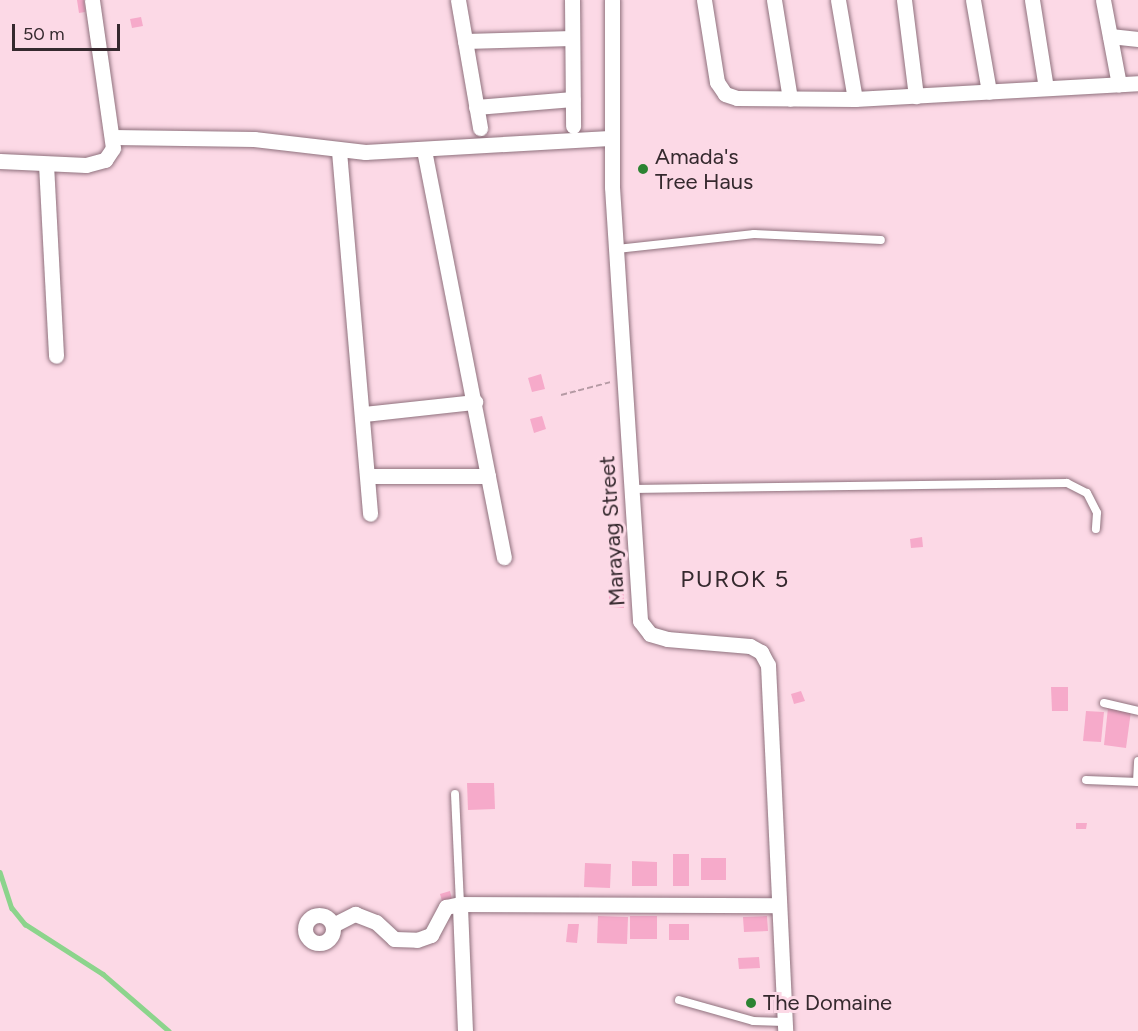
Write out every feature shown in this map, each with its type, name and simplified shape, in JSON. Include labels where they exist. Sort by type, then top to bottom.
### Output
[{"type":"street","points":[[0,161],[86,165],[105,160],[113,148],[92,0]]},
{"type":"street","points":[[458,0],[480,128]]},
{"type":"street","points":[[572,0],[573,126]]},
{"type":"street","name":"Marayag Street","points":[[612,0],[610,138],[640,621],[650,634],[750,646],[761,652],[768,665],[776,905],[784,1026]]},
{"type":"street","points":[[704,0],[717,82],[725,94],[737,98],[855,99],[1138,83]]},
{"type":"street","points":[[774,0],[790,99]]},
{"type":"street","points":[[838,0],[855,99]]},
{"type":"street","points":[[904,0],[916,96]]},
{"type":"street","points":[[973,0],[989,92]]},
{"type":"street","points":[[1032,0],[1046,88]]},
{"type":"street","points":[[1103,0],[1119,85]]},
{"type":"street","points":[[1110,36],[1138,39]]},
{"type":"street","points":[[465,41],[572,38]]},
{"type":"street","points":[[476,107],[573,99]]},
{"type":"street","points":[[113,137],[254,139],[339,151],[424,150],[610,138]]},
{"type":"street","points":[[424,150],[504,557]]},
{"type":"street","points":[[339,151],[364,414],[370,514]]},
{"type":"street","points":[[46,164],[56,356]]},
{"type":"street","points":[[364,414],[475,402]]},
{"type":"street","points":[[367,476],[488,476]]},
{"type":"street","points":[[460,904],[465,1031]]},
{"type":"street","points":[[333,925],[355,914],[376,922],[394,939],[417,940],[430,934],[446,907],[460,904],[776,905]]},
{"type":"lane","points":[[617,249],[754,234],[881,240]]},
{"type":"lane","points":[[632,489],[1067,483],[1087,493],[1097,513],[1096,529]]},
{"type":"lane","points":[[1104,703],[1138,711]]},
{"type":"lane","points":[[1086,780],[1137,782],[1138,761]]},
{"type":"lane","points":[[455,794],[460,904]]},
{"type":"lane","points":[[679,1000],[753,1021],[784,1026]]},
{"type":"path","points":[[561,395],[626,378]]},
{"type":"building","points":[[77,0],[84,0],[85,12],[79,13]]},
{"type":"building","points":[[141,17],[143,26],[132,28],[130,19]]},
{"type":"building","points":[[541,374],[545,389],[532,392],[528,378]]},
{"type":"building","points":[[542,416],[546,429],[534,433],[530,419]]},
{"type":"building","points":[[922,537],[923,547],[911,548],[910,539]]},
{"type":"building","points":[[609,593],[624,594],[624,608],[609,607]]},
{"type":"building","points":[[1051,687],[1068,687],[1068,711],[1052,711]]},
{"type":"building","points":[[801,691],[805,701],[794,704],[791,694]]},
{"type":"building","points":[[1108,708],[1131,711],[1126,748],[1104,745]]},
{"type":"building","points":[[1086,711],[1104,712],[1101,742],[1083,741]]},
{"type":"building","points":[[467,783],[494,783],[495,809],[468,810]]},
{"type":"building","points":[[1076,823],[1087,823],[1086,829],[1076,829]]},
{"type":"building","points":[[673,854],[689,854],[689,886],[673,886]]},
{"type":"building","points":[[701,858],[726,858],[726,880],[701,880]]},
{"type":"building","points":[[632,861],[657,862],[657,886],[632,886]]},
{"type":"building","points":[[585,863],[611,864],[610,888],[584,887]]},
{"type":"building","points":[[450,891],[452,899],[442,901],[440,894]]},
{"type":"building","points":[[598,916],[628,917],[627,944],[597,943]]},
{"type":"building","points":[[630,916],[657,916],[657,939],[630,939]]},
{"type":"building","points":[[767,916],[768,931],[744,932],[743,917]]},
{"type":"building","points":[[568,924],[579,924],[577,943],[566,942]]},
{"type":"building","points":[[669,924],[689,924],[689,940],[669,940]]},
{"type":"building","points":[[759,957],[760,968],[739,969],[738,958]]},
{"type":"waterway","points":[[0,872],[12,908],[25,924],[103,974],[169,1031]]},
{"type":"place","name":"Amada's Tree Haus","points":[[643,169]]},
{"type":"place","name":"The Domaine","points":[[751,1003]]},
{"type":"district","name":"PUROK 5","points":[[735,579]]}]
